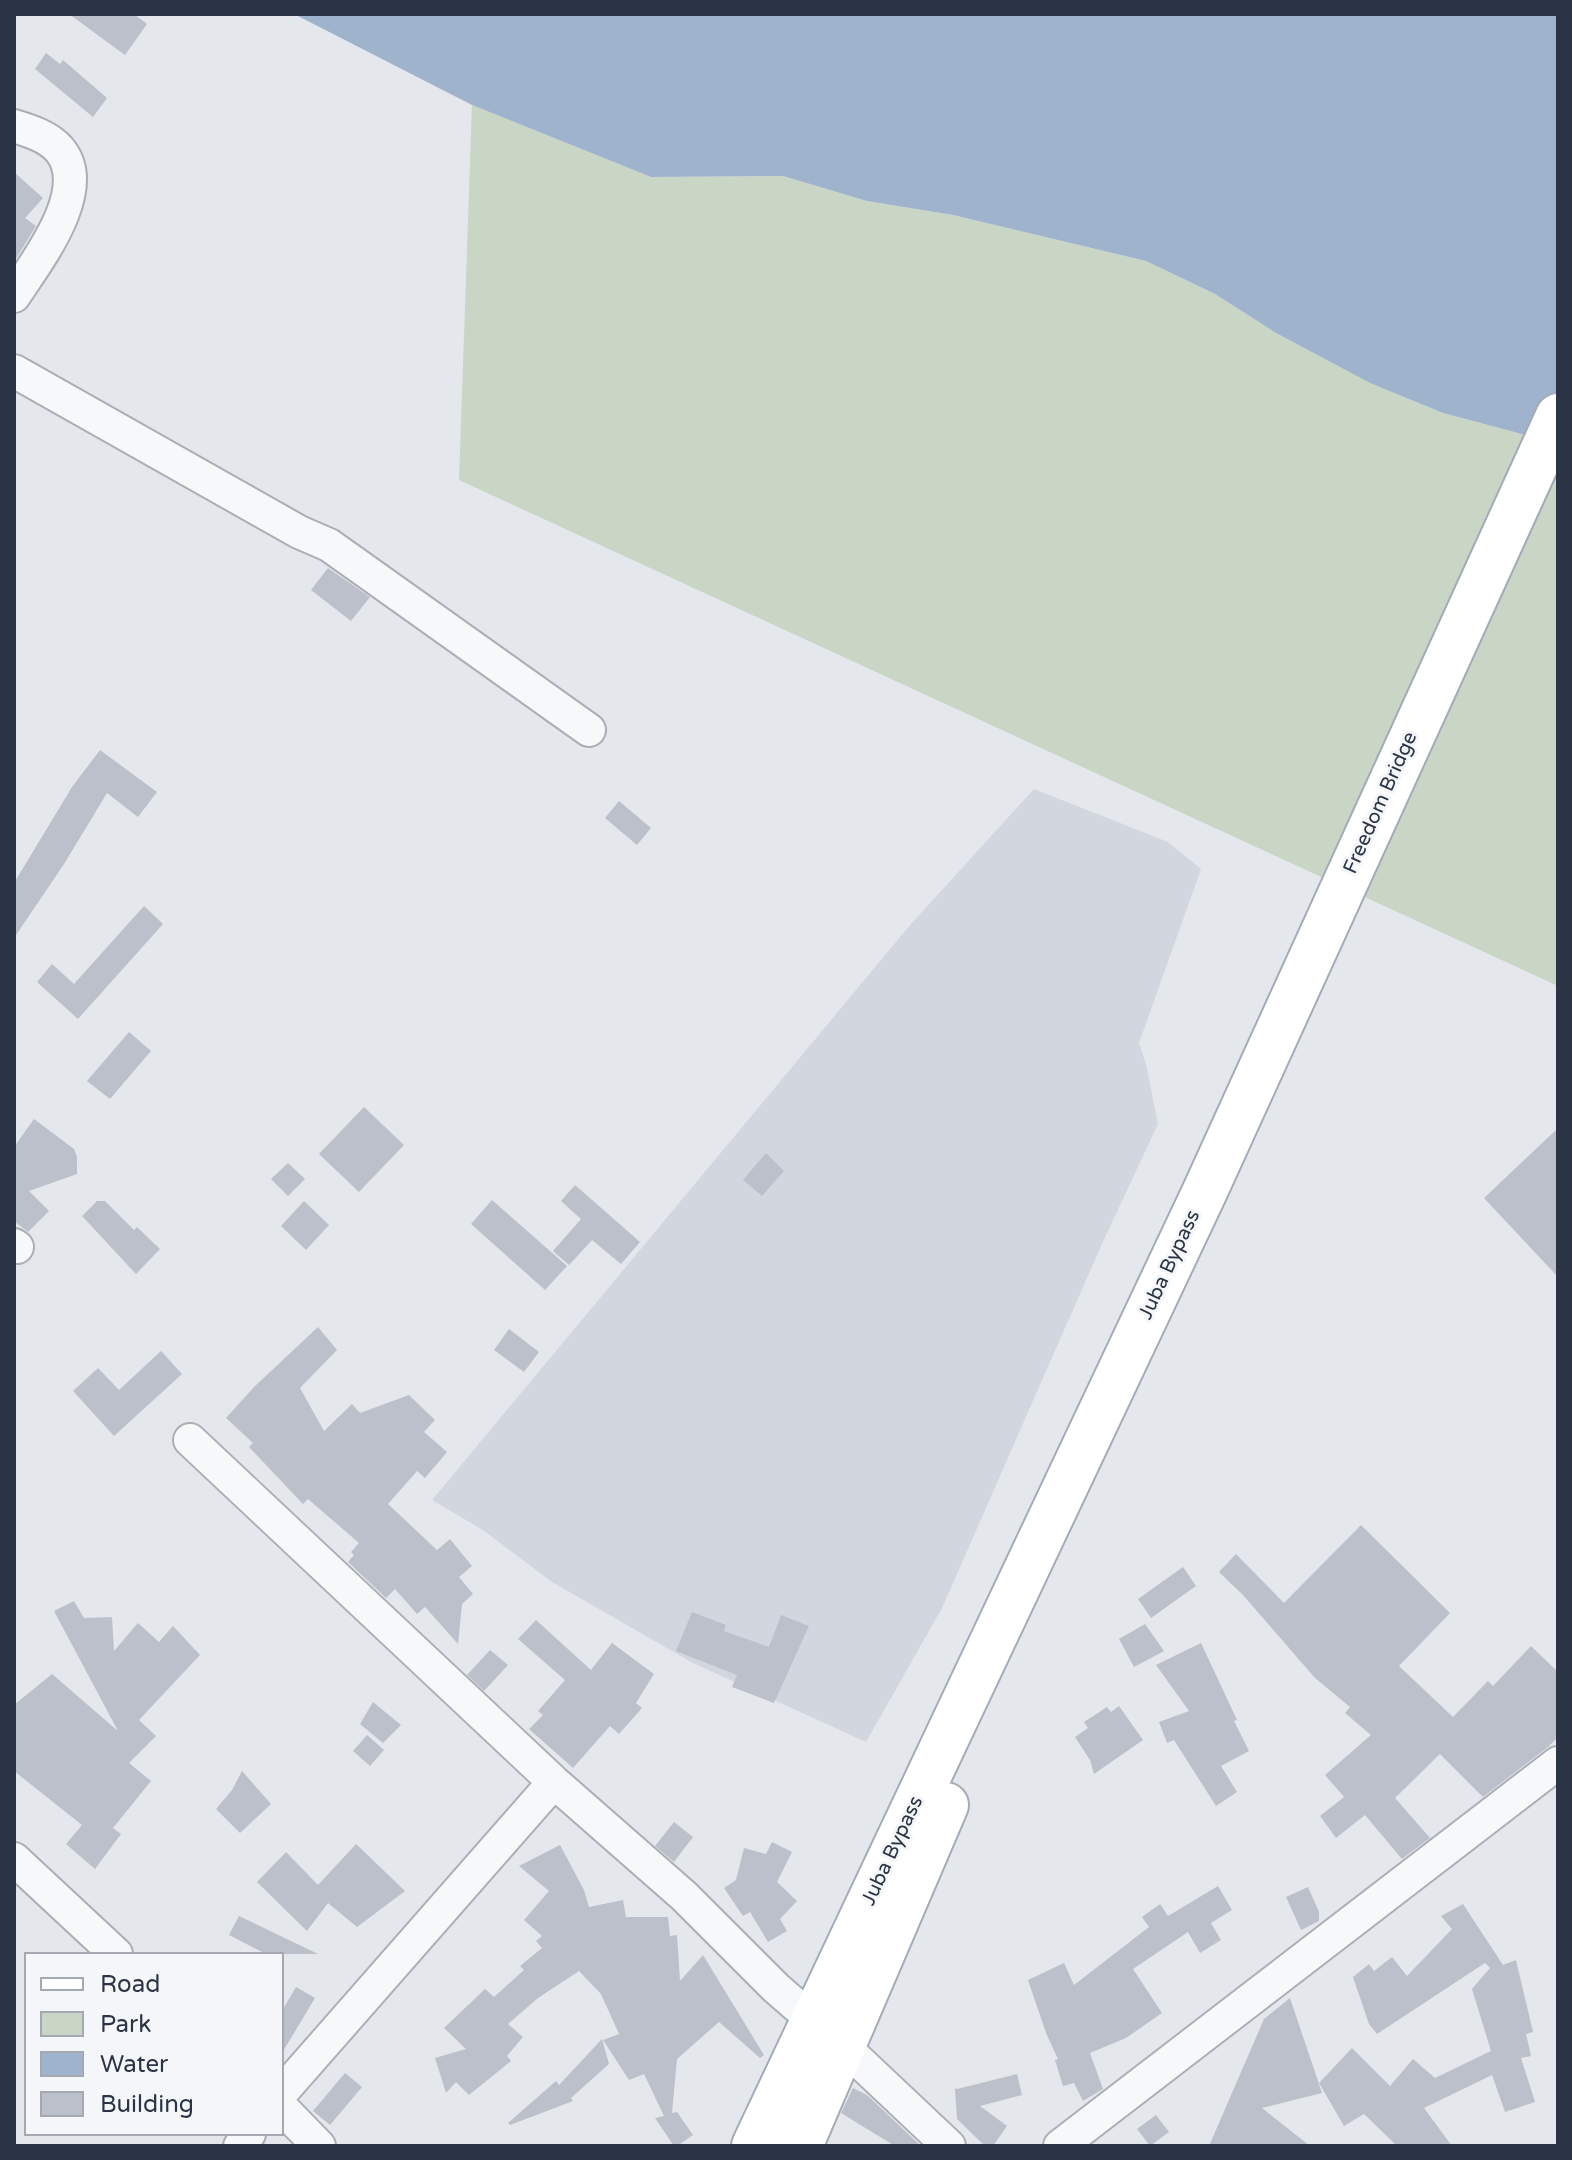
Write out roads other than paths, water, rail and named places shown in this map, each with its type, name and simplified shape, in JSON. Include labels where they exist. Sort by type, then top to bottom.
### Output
[{"type":"main road","name":"Freedom Bridge","points":[[1205,1191],[1558,416]]},
{"type":"main road","name":"Juba Bypass","points":[[800,2146],[829,2034],[1205,1191]]},
{"type":"main road","name":"Juba Bypass","points":[[754,2146],[829,2034]]},
{"type":"street","points":[[14,126],[40,135],[58,147],[68,163],[68,198],[58,228],[14,296]]},
{"type":"street","points":[[14,371],[299,532],[329,545],[589,730]]},
{"type":"street","points":[[190,1440],[554,1782],[684,1896],[776,1988],[949,2146]]},
{"type":"street","points":[[1060,2146],[1558,1763]]},
{"type":"street","points":[[284,2090],[554,1782]]},
{"type":"street","points":[[14,1859],[114,1952]]},
{"type":"street","points":[[284,2110],[319,2146]]},
{"type":"water","points":[[294,14],[1558,14],[1558,449],[1533,437],[1443,413],[1370,383],[1276,333],[1215,294],[1146,261],[953,215],[867,201],[783,176],[651,177],[472,105]]}]
